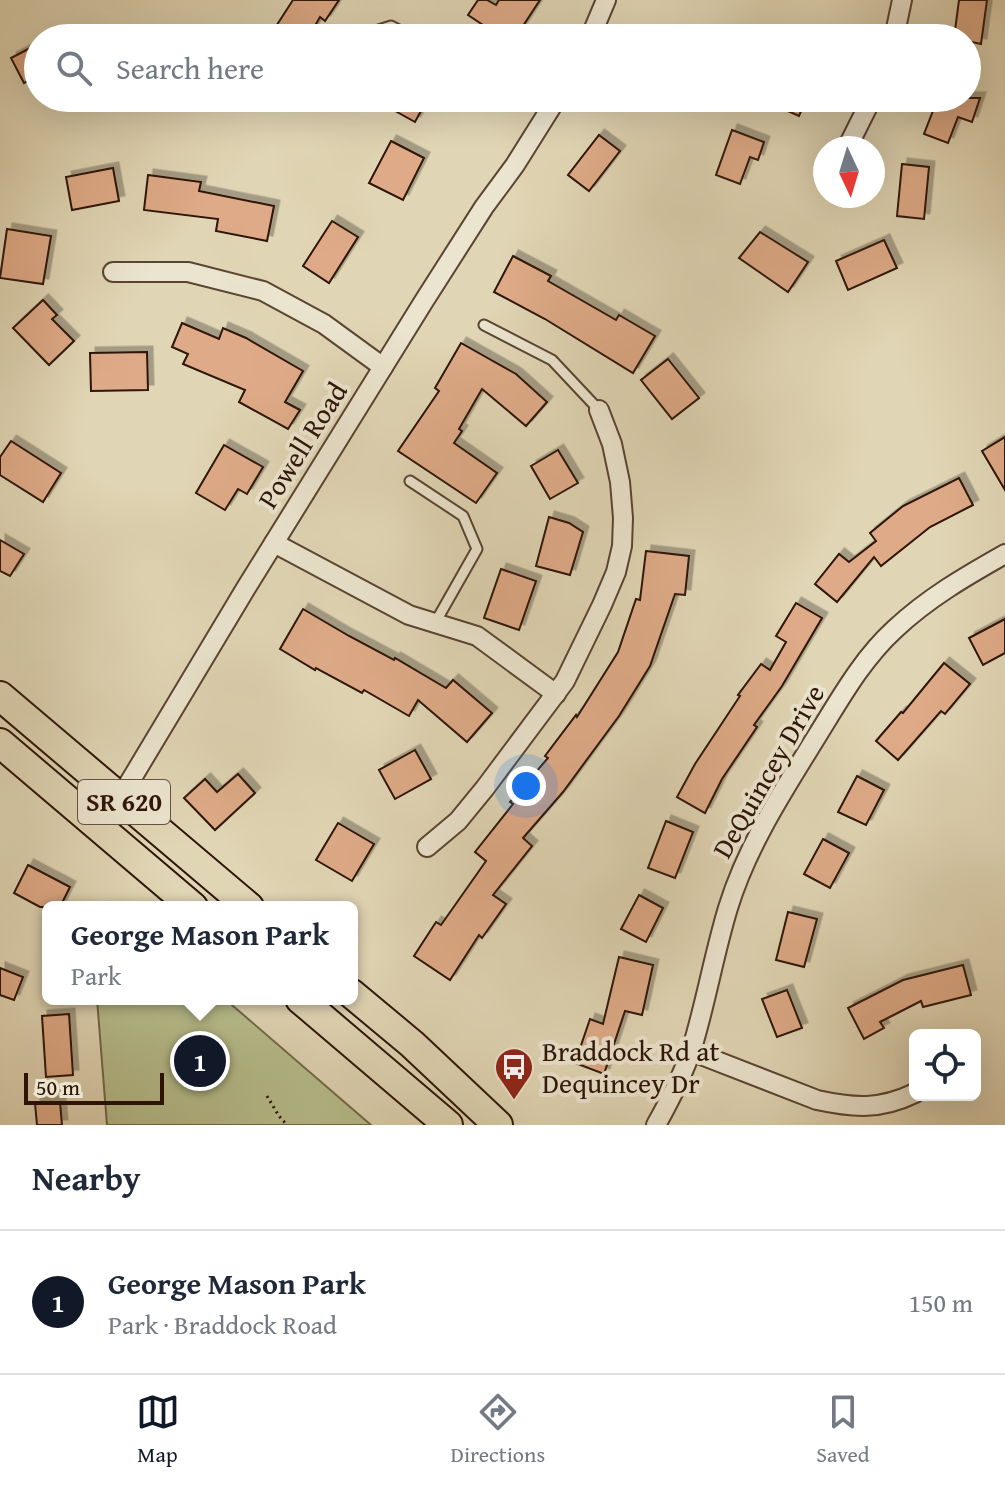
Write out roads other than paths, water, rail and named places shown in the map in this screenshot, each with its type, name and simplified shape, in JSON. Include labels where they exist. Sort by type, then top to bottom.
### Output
[{"type":"main road","name":"SR 620","points":[[0,696],[242,901]]},
{"type":"main road","name":"SR 620","points":[[0,743],[186,901]]},
{"type":"main road","points":[[358,999],[412,1044],[498,1125]]},
{"type":"main road","points":[[307,1005],[448,1125]]},
{"type":"street","points":[[596,24],[606,0]]},
{"type":"street","points":[[897,24],[902,0]]},
{"type":"street","name":"Powell Road","points":[[97,823],[120,798],[383,367],[549,112]]},
{"type":"street","points":[[853,136],[865,112]]},
{"type":"street","points":[[113,272],[188,272],[263,291],[324,324],[383,367]]},
{"type":"street","points":[[427,847],[458,821],[565,681],[616,572],[622,546],[620,482],[612,444],[599,410]]},
{"type":"street","points":[[274,543],[409,615],[477,636],[556,694]]},
{"type":"street","name":"DeQuincey Drive","points":[[656,1125],[691,1051],[728,909],[750,851],[779,797],[847,687],[893,631],[920,606],[1005,554]]},
{"type":"street","points":[[691,1051],[817,1100],[868,1107],[909,1096]]},
{"type":"lane","points":[[484,325],[552,360],[599,410]]},
{"type":"lane","points":[[410,481],[463,516],[477,549],[435,623]]},
{"type":"place","name":"George Mason Park","points":[[200,1061]]},
{"type":"place","name":"Braddock Rd at Dequincey Dr","points":[[514,1101]]}]
